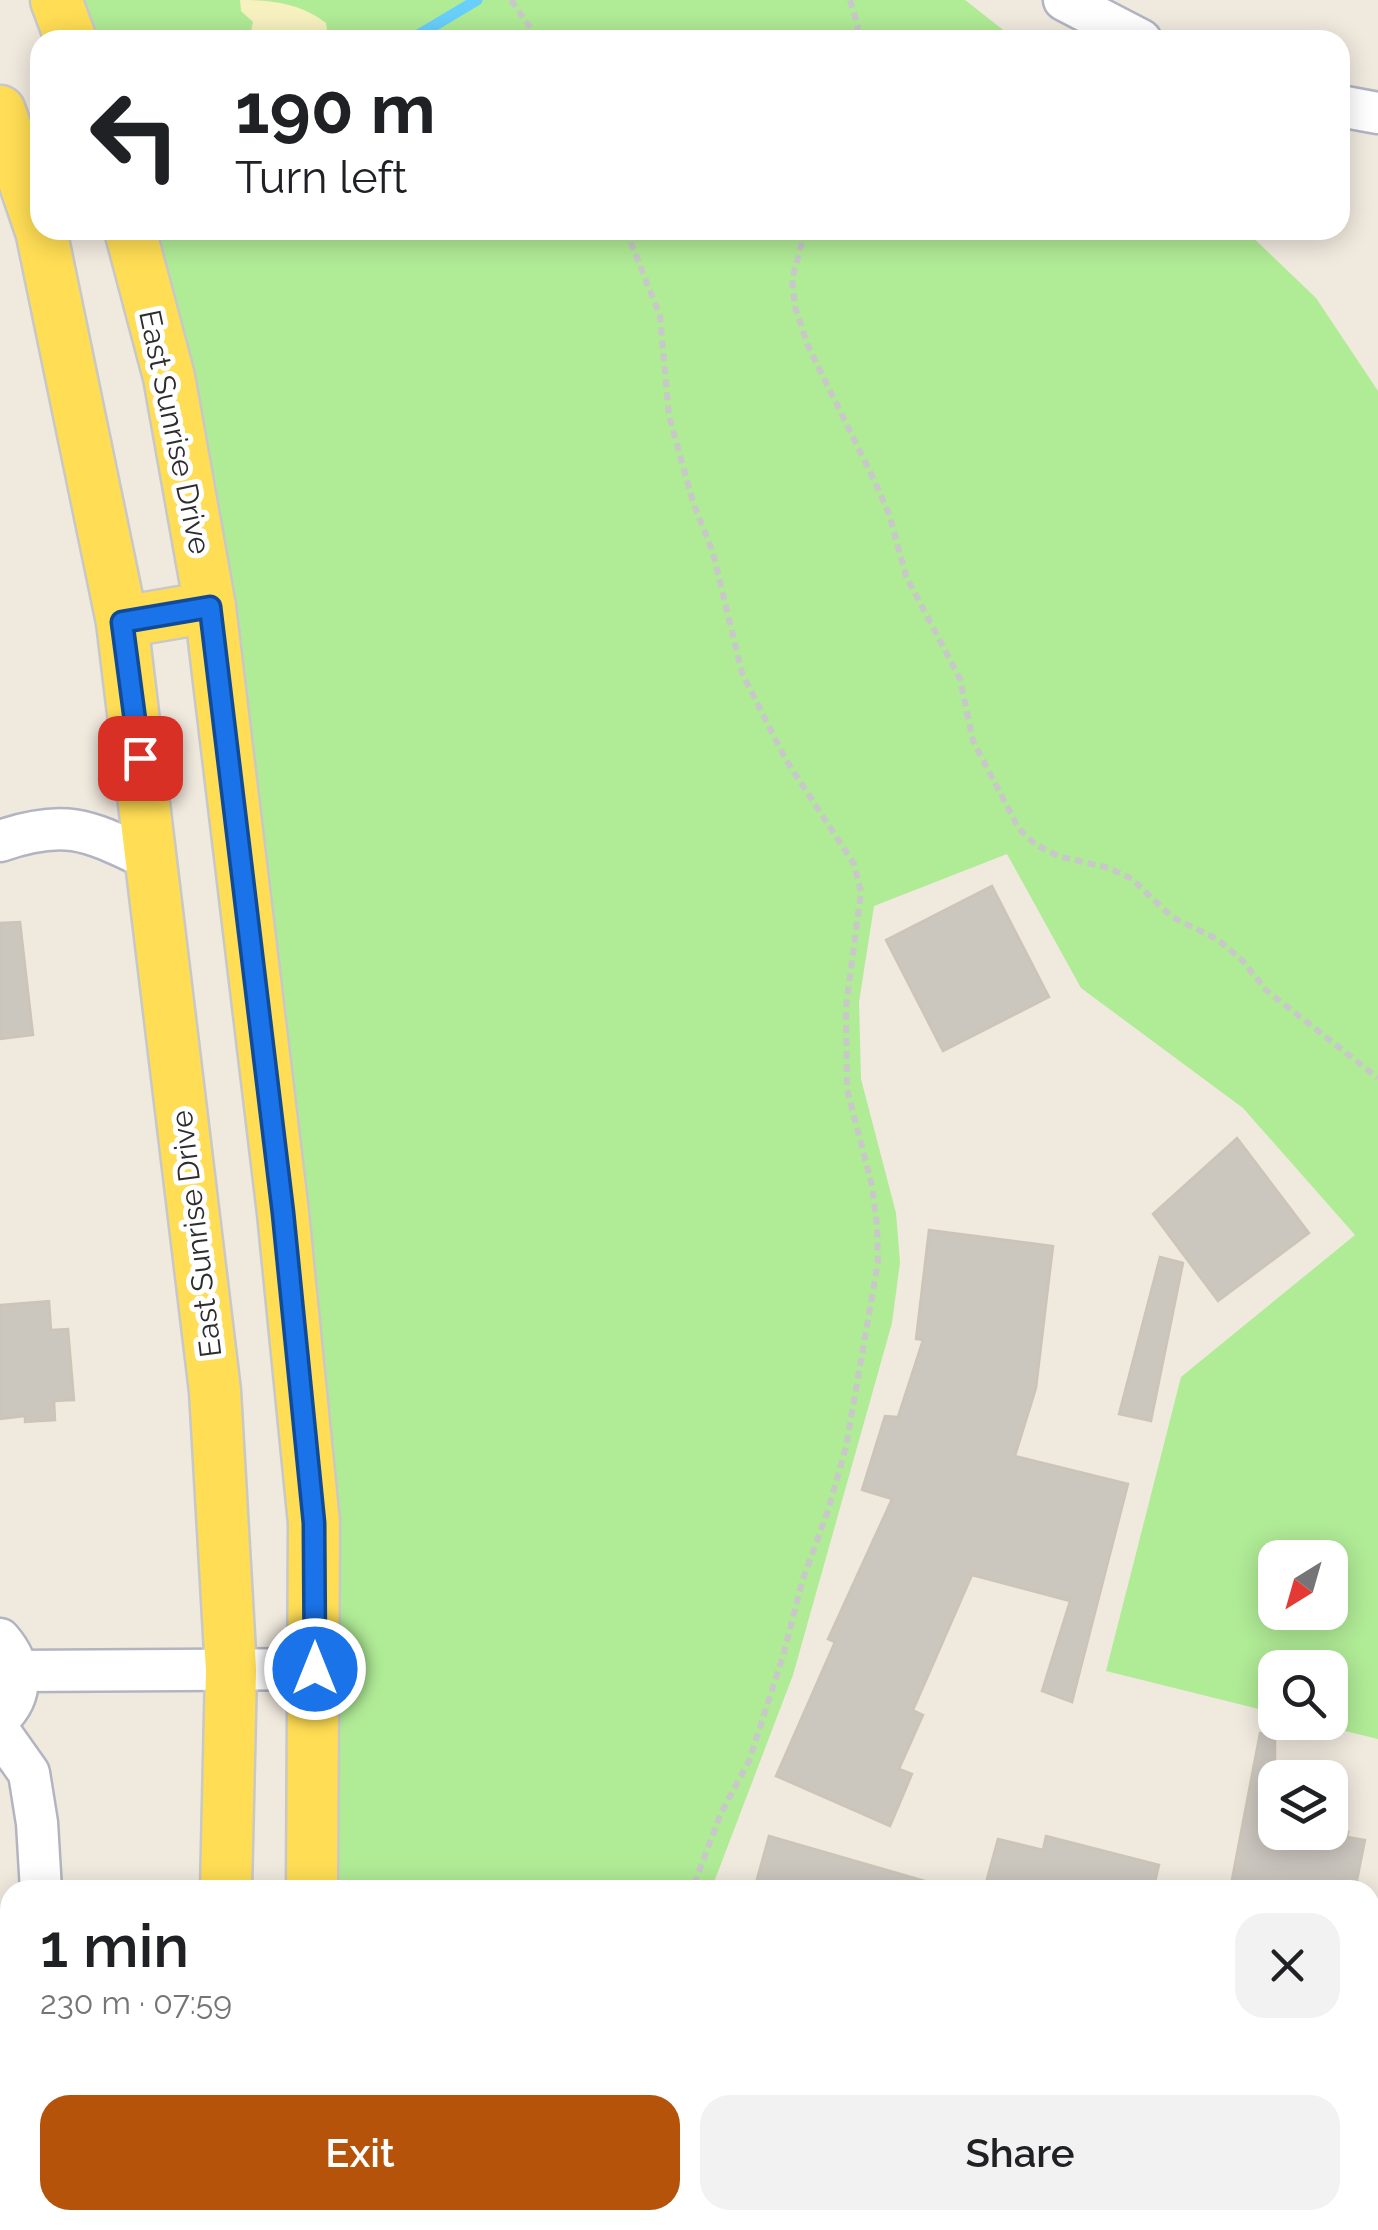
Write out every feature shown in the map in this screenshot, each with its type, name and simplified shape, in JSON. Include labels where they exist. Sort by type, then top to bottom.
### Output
[{"type":"main road","points":[[56,0],[67,30]]},
{"type":"main road","name":"East Sunrise Drive","points":[[0,111],[30,199]]},
{"type":"main road","name":"East Sunrise Drive","points":[[42,240],[122,622],[215,1391],[231,1670],[226,1880]]},
{"type":"main road","name":"East Sunrise Drive","points":[[133,240],[169,377],[210,607],[283,1213],[314,1523],[312,1880]]},
{"type":"main road","points":[[122,622],[210,607]]},
{"type":"street","points":[[1064,0],[1122,30]]},
{"type":"street","points":[[1350,108],[1378,112]]},
{"type":"street","points":[[0,210],[30,224]]},
{"type":"street","points":[[13,837],[66,826],[96,834],[153,860]]},
{"type":"street","points":[[0,1718],[14,1701],[9,1655],[231,1670],[315,1669]]},
{"type":"street","points":[[0,1732],[29,1774],[40,1880]]},
{"type":"path","points":[[511,0],[532,30]]},
{"type":"path","points":[[850,0],[857,30]]},
{"type":"path","points":[[630,240],[660,316],[669,416],[693,502],[713,552],[742,673],[786,760],[854,864],[861,892],[846,1007],[846,1089],[872,1186],[877,1226],[878,1262],[846,1447],[833,1494],[748,1761],[721,1813],[696,1880]]},
{"type":"path","points":[[802,240],[792,280],[794,306],[808,346],[876,482],[906,576],[960,679],[974,741],[1019,829],[1034,844],[1058,856],[1110,868],[1132,880],[1172,918],[1217,939],[1242,960],[1266,990],[1378,1078]]},
{"type":"green space","points":[[56,0],[965,0],[1003,30],[67,30]]},
{"type":"green space","points":[[132,240],[1255,240],[1316,298],[1378,391],[1378,1739],[1348,1732],[1348,1650],[1258,1650],[1258,1709],[1106,1671],[1181,1377],[1355,1235],[1243,1108],[1081,988],[1007,854],[874,906],[859,1002],[861,1079],[896,1213],[900,1262],[892,1323],[793,1675],[715,1880],[312,1880],[283,1213]]},
{"type":"sand","points":[[240,0],[274,2],[306,11],[326,23],[327,30],[251,30],[253,22],[241,11]]},
{"type":"building","points":[[992,886],[1049,997],[943,1051],[886,940]]},
{"type":"building","points":[[20,922],[33,1035],[0,1039],[0,923]]},
{"type":"building","points":[[1237,1138],[1309,1233],[1218,1301],[1153,1214]]},
{"type":"building","points":[[929,1230],[1053,1246],[1036,1388],[1015,1456],[1128,1484],[1072,1702],[1042,1691],[1070,1601],[972,1575],[913,1710],[923,1715],[899,1769],[912,1774],[890,1826],[776,1776],[835,1642],[828,1639],[892,1499],[862,1490],[885,1416],[898,1417],[923,1340],[916,1339]]},
{"type":"building","points":[[1160,1257],[1183,1263],[1151,1421],[1119,1414]]},
{"type":"building","points":[[49,1301],[51,1330],[68,1329],[74,1400],[54,1401],[55,1420],[25,1422],[25,1416],[0,1419],[0,1305]]},
{"type":"building","points":[[1259,1740],[1275,1740],[1275,1760],[1258,1760],[1258,1850],[1348,1850],[1348,1837],[1365,1840],[1357,1880],[1232,1880]]},
{"type":"building","points":[[769,1836],[921,1880],[757,1880]]},
{"type":"building","points":[[1046,1836],[1159,1865],[1155,1880],[987,1880],[998,1839],[1043,1850]]},
{"type":"waterway","points":[[427,30],[477,0]]},
{"type":"route","points":[[140,758],[122,622],[210,607],[283,1213],[314,1523],[315,1669]]}]
